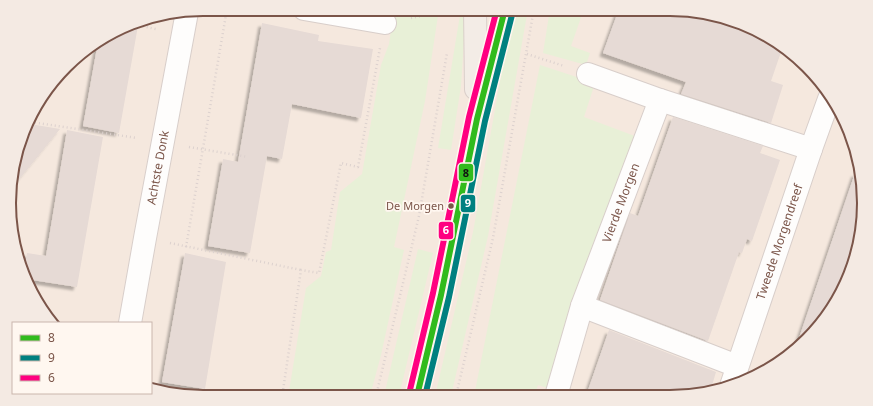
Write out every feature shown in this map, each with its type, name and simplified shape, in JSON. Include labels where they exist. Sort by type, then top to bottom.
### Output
[{"type":"main road","points":[[475,16],[477,118]]},
{"type":"main road","points":[[418,390],[441,295],[477,118],[503,16]]},
{"type":"street","points":[[344,16],[385,23]]},
{"type":"street","name":"Achtste Donk","points":[[130,322],[186,17]]},
{"type":"street","points":[[588,74],[660,100],[811,149]]},
{"type":"street","name":"Vierde Morgen","points":[[558,390],[582,306],[660,100]]},
{"type":"street","name":"Tweede Morgendreef","points":[[733,379],[827,103]]},
{"type":"street","points":[[582,306],[737,366]]},
{"type":"path","points":[[186,247],[226,16]]},
{"type":"path","points":[[145,238],[319,273],[341,163],[358,167],[385,23],[421,16]]},
{"type":"path","points":[[457,390],[493,238],[533,16]]},
{"type":"path","points":[[377,390],[419,216],[448,48]]},
{"type":"path","points":[[527,54],[588,74]]},
{"type":"path","points":[[283,390],[301,270]]},
{"type":"shaded area","points":[[191,16],[682,16],[718,22],[742,30],[764,41],[784,55],[811,80],[832,110],[843,131],[851,155],[857,191],[857,215],[851,251],[843,275],[838,286],[818,317],[793,344],[784,351],[764,365],[742,376],[718,384],[682,390],[191,390],[152,383],[152,322],[59,322],[55,317],[35,286],[22,251],[16,215],[16,191],[22,155],[30,131],[41,109],[62,80],[89,55],[120,35],[155,22]]},
{"type":"green space","points":[[393,16],[438,16],[425,101],[394,247],[404,250],[381,355],[372,390],[289,390],[306,288],[321,276],[326,252],[331,250],[340,192],[362,174],[381,65],[389,44]]},
{"type":"green space","points":[[460,16],[466,16],[461,86],[451,150],[438,148]]},
{"type":"green space","points":[[512,16],[527,16],[488,236],[452,390],[436,390],[473,232]]},
{"type":"green space","points":[[549,16],[582,16],[571,46],[590,53],[586,65],[543,53]]},
{"type":"green space","points":[[540,65],[595,83],[584,117],[640,138],[563,390],[553,390],[538,385],[536,390],[475,390]]},
{"type":"green space","points":[[418,249],[433,253],[400,390],[385,390]]},
{"type":"building","points":[[616,16],[682,16],[718,22],[753,35],[781,53],[771,81],[783,85],[771,123],[681,94],[686,82],[603,53]]},
{"type":"building","points":[[262,23],[319,35],[318,41],[373,49],[361,118],[292,104],[282,159],[267,156],[250,253],[208,246],[223,159],[238,162]]},
{"type":"building","points":[[138,28],[119,133],[83,126],[97,50],[120,35]]},
{"type":"building","points":[[673,117],[763,146],[760,153],[780,160],[752,241],[747,239],[742,253],[739,252],[708,341],[600,300],[630,213],[638,216]]},
{"type":"building","points":[[33,124],[60,129],[18,181],[22,155]]},
{"type":"building","points":[[67,130],[103,137],[77,287],[32,280],[26,262],[27,253],[46,256]]},
{"type":"building","points":[[854,175],[857,191],[857,215],[851,251],[843,275],[825,307],[811,326],[799,338]]},
{"type":"building","points":[[185,253],[226,262],[205,389],[162,382]]},
{"type":"building","points":[[609,330],[716,372],[712,385],[682,390],[588,390]]},
{"type":"transit line","name":"6","points":[[410,390],[433,293],[469,117],[495,16]]},
{"type":"transit line","name":"8","points":[[418,390],[441,295],[477,119],[503,16]]},
{"type":"transit line","name":"9","points":[[426,390],[449,297],[485,121],[512,16]]},
{"type":"place","name":"De Morgen","points":[[451,206]]}]
